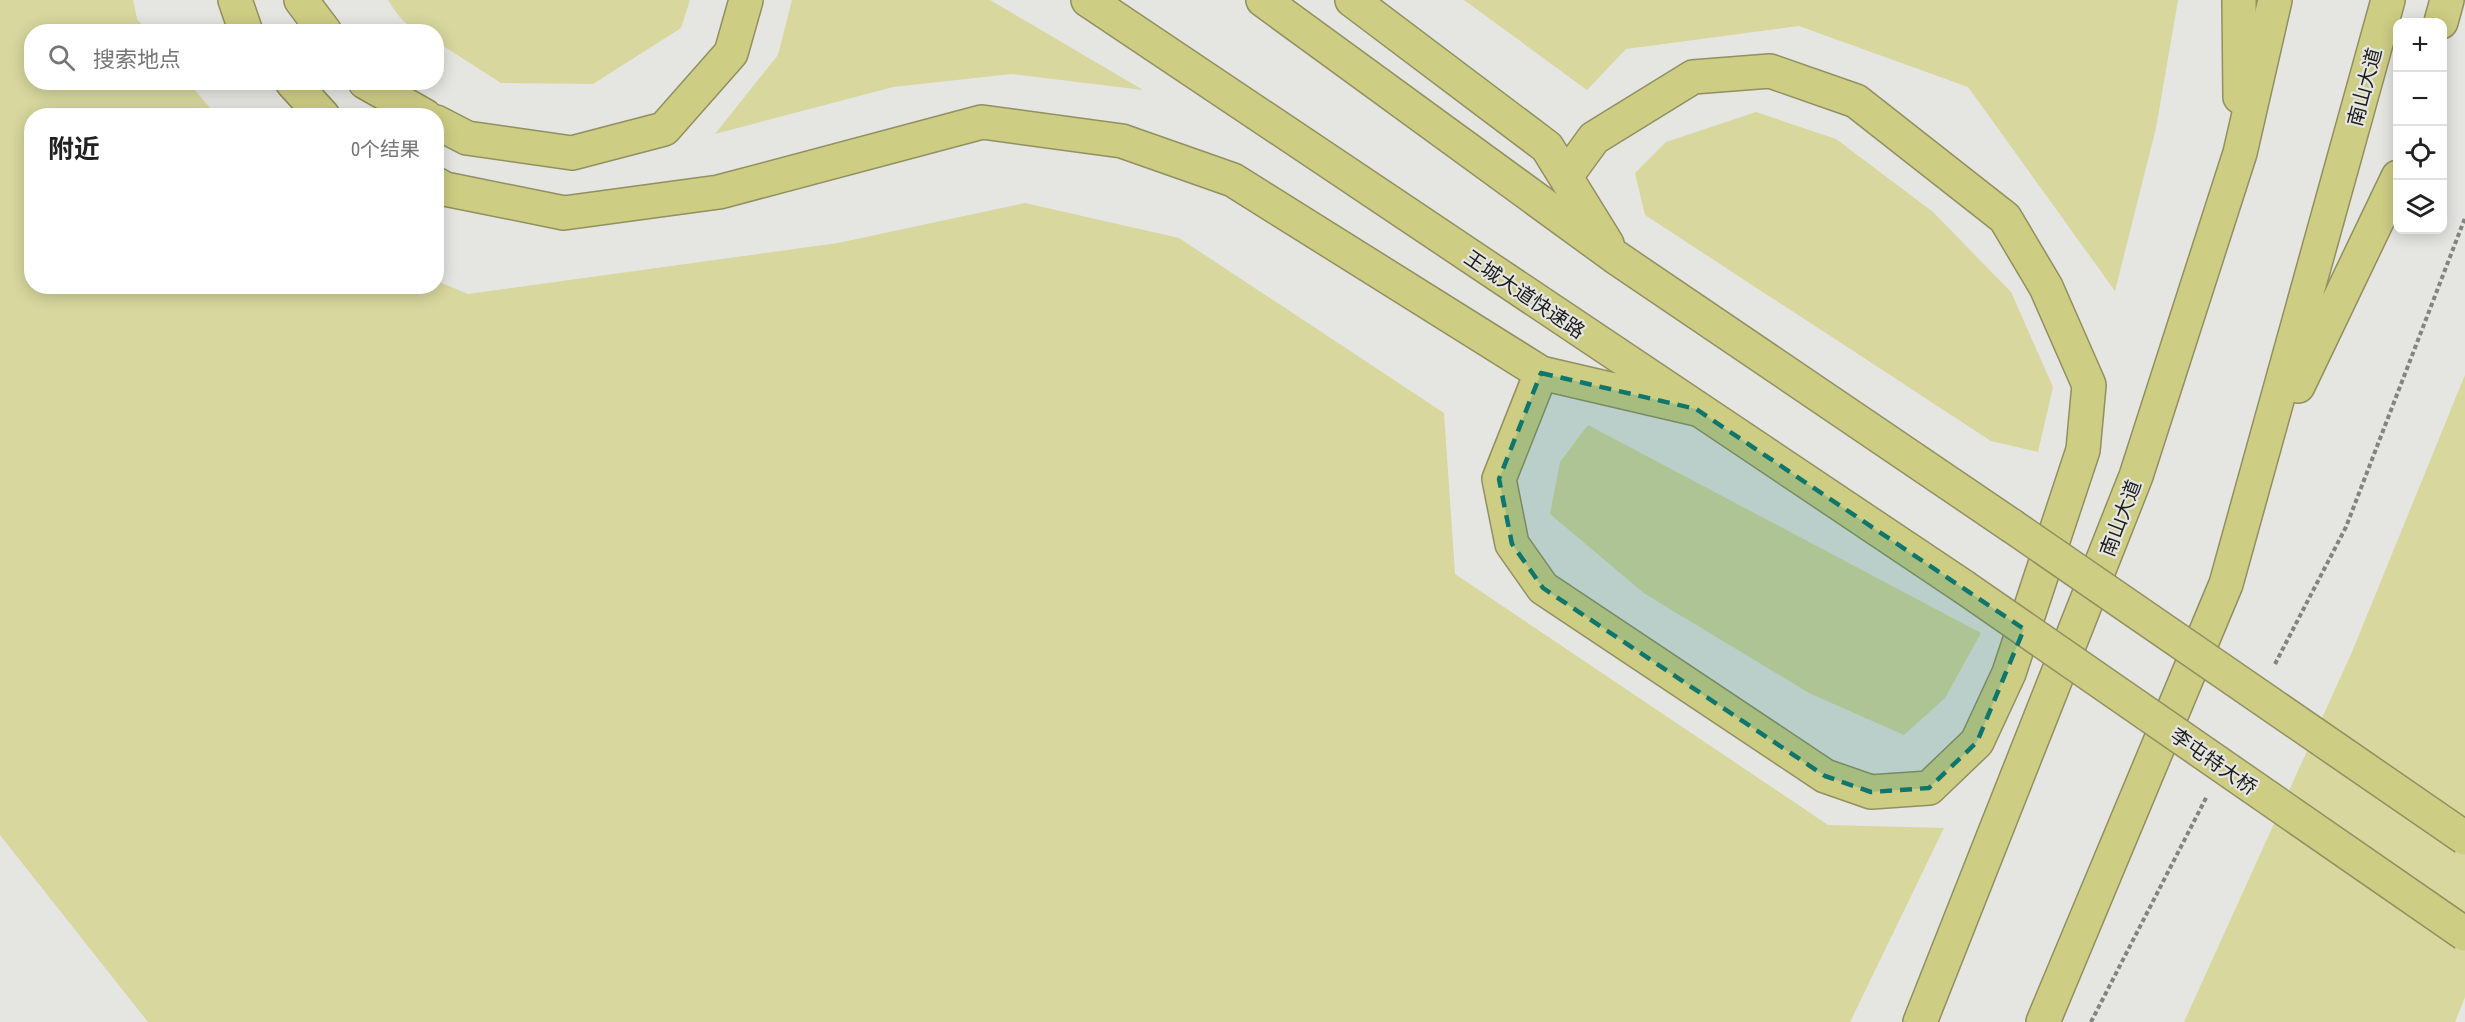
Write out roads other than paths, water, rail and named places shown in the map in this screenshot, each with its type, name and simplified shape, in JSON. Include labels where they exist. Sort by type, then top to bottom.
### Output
[{"type":"highway","points":[[235,0],[243,24]]},
{"type":"highway","points":[[301,0],[319,24]]},
{"type":"highway","points":[[444,126],[467,138],[572,153],[664,129],[731,53],[746,0]]},
{"type":"highway","name":"王城大道快速路","points":[[1088,0],[1964,587]]},
{"type":"highway","points":[[1263,0],[1614,256],[2012,526],[2465,838]]},
{"type":"highway","points":[[1352,0],[1547,147],[1567,175],[1614,256]]},
{"type":"highway","points":[[2239,0],[2240,153]]},
{"type":"highway","name":"南山大道","points":[[1920,1022],[1965,914],[2136,476],[2240,153],[2275,0]]},
{"type":"highway","name":"南山大道","points":[[2043,1022],[2226,584],[2388,0]]},
{"type":"highway","points":[[2442,18],[2447,0]]},
{"type":"highway","points":[[1541,373],[1499,479],[1512,544],[1543,588],[1825,776],[1871,792],[1929,788],[1977,742],[2009,673],[2083,450],[2088,385],[2046,287],[2005,218],[1856,101],[1770,71],[1693,77],[1594,138],[1567,175]]},
{"type":"highway","points":[[299,90],[316,108]]},
{"type":"highway","points":[[379,90],[411,108]]},
{"type":"highway","points":[[444,188],[564,213],[719,192],[982,122],[1122,141],[1233,180],[1541,373],[1696,409]]},
{"type":"highway","points":[[2261,463],[2396,180]]},
{"type":"highway","name":"李屯特大桥","points":[[1964,587],[2465,934]]}]
